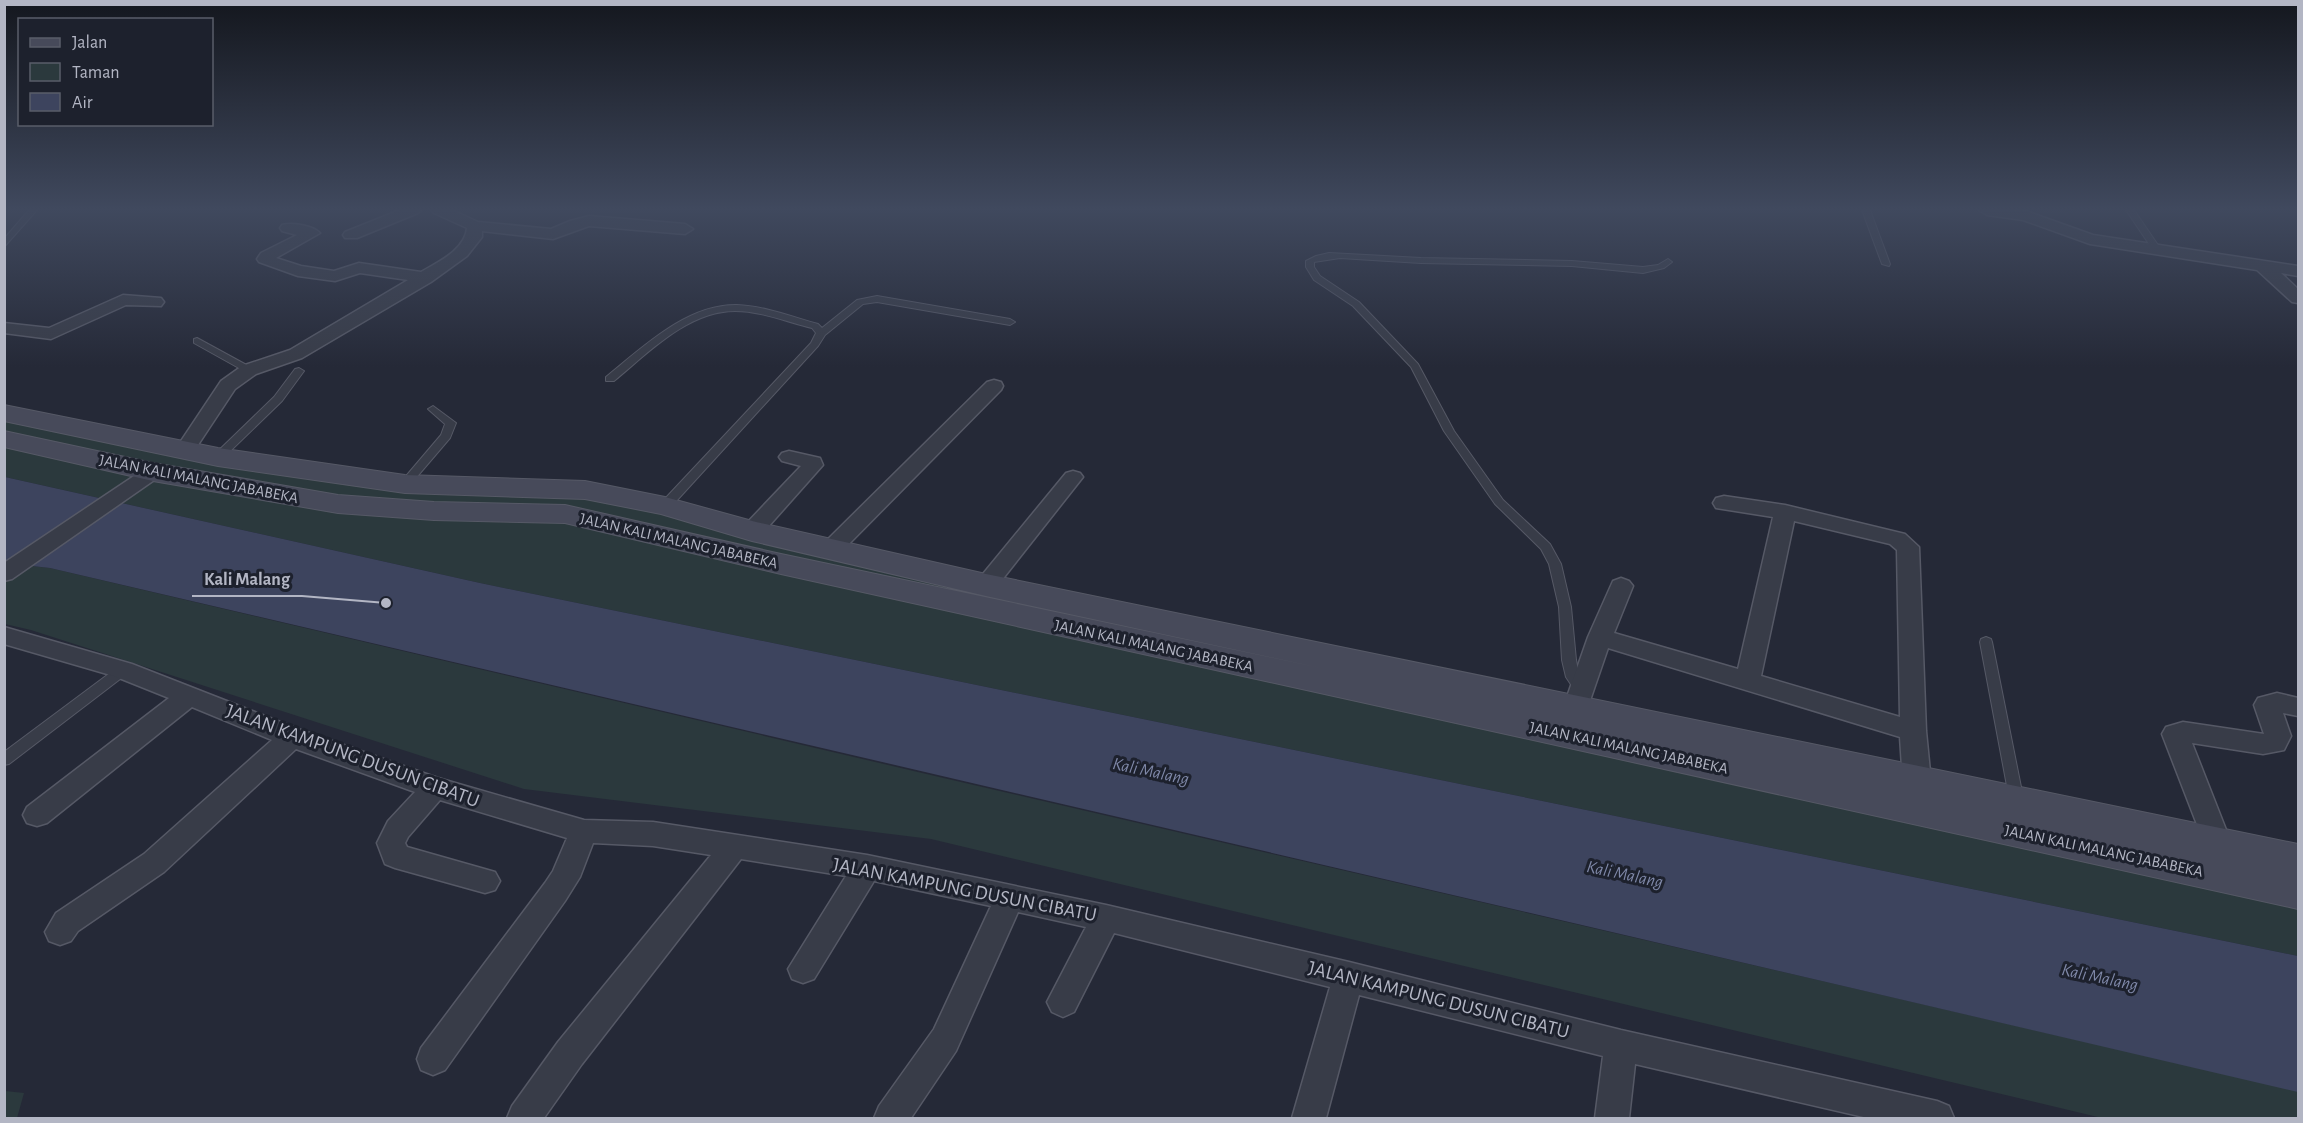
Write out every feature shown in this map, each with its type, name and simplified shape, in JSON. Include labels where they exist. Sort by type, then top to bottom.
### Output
[{"type":"main road","name":"JALAN KALI MALANG JABABEKA","points":[[4,413],[218,457],[405,484],[585,490],[665,506],[752,531],[986,585],[1578,700],[1917,782],[2298,861]]},
{"type":"main road","points":[[15,441],[58,424]]},
{"type":"main road","name":"JALAN KALI MALANG JABABEKA","points":[[15,441],[153,472],[338,504],[434,511],[565,514],[781,564],[2298,892]]},
{"type":"main road","points":[[640,530],[665,506]]},
{"type":"street","points":[[275,262],[298,271],[335,276],[359,268],[425,278]]},
{"type":"street","points":[[185,450],[228,385],[249,370],[296,354],[447,262]]},
{"type":"street","points":[[2239,262],[2298,271]]},
{"type":"street","points":[[2263,266],[2298,298]]},
{"type":"street","points":[[4,328],[51,334],[123,300],[155,302]]},
{"type":"street","points":[[830,550],[994,386]]},
{"type":"street","points":[[752,531],[813,465],[813,462],[789,457]]},
{"type":"street","points":[[9,571],[153,472]]},
{"type":"street","points":[[986,585],[1073,477]]},
{"type":"street","points":[[1724,503],[1785,512],[1897,539],[1908,547],[1913,731],[1917,782]]},
{"type":"street","points":[[1748,680],[1785,512]]},
{"type":"street","points":[[1578,700],[1621,586]]},
{"type":"street","name":"JALAN KAMPUNG DUSUN CIBATU","points":[[4,635],[123,670],[292,737],[435,789],[584,831],[653,834],[867,867],[1106,918],[1349,976],[1621,1045],[1937,1119]]},
{"type":"street","points":[[1600,637],[1913,731]]},
{"type":"street","points":[[37,815],[190,696]]},
{"type":"street","points":[[2218,845],[2175,734],[2183,732],[2263,744],[2275,743],[2278,736],[2267,705],[2277,702],[2298,707]]},
{"type":"street","points":[[60,932],[68,922],[154,864],[292,737]]},
{"type":"street","points":[[435,789],[398,829],[391,843],[395,856],[485,881]]},
{"type":"street","points":[[434,1059],[565,877],[584,831]]},
{"type":"street","points":[[524,1119],[570,1053],[734,847]]},
{"type":"street","points":[[803,969],[867,867]]},
{"type":"street","points":[[891,1119],[945,1040],[1010,898]]},
{"type":"street","points":[[1063,1002],[1106,918]]},
{"type":"street","points":[[1309,1119],[1349,976]]},
{"type":"street","points":[[1612,1119],[1621,1045]]},
{"type":"lane","points":[[1310,262],[1310,267],[1317,278],[1356,304],[1415,366],[1449,431],[1499,502],[1546,548],[1555,564],[1565,607],[1569,660],[1578,700]]},
{"type":"lane","points":[[1543,262],[1579,263],[1644,270],[1660,268],[1667,262]]},
{"type":"lane","points":[[665,506],[815,344],[820,333],[860,302],[878,299],[1010,322]]},
{"type":"lane","points":[[610,379],[697,316],[714,310],[737,308],[814,326],[820,333]]},
{"type":"lane","points":[[197,341],[249,370]]},
{"type":"lane","points":[[218,457],[278,399],[300,373],[299,371]]},
{"type":"lane","points":[[405,484],[446,436],[451,423],[434,409]]},
{"type":"lane","points":[[1986,642],[2017,803]]},
{"type":"lane","points":[[4,760],[123,670]]},
{"type":"green space","points":[[5,413],[405,484],[585,490],[1971,793],[2298,861],[2298,956],[480,583],[5,477]]},
{"type":"green space","points":[[5,563],[50,568],[922,773],[2298,1091],[2298,1118],[2102,1118],[931,839],[524,789],[31,630],[5,624]]},
{"type":"green space","points":[[5,1091],[24,1093],[17,1118],[5,1118]]},
{"type":"water","points":[[5,477],[480,583],[2298,956],[2298,1092],[50,568],[5,563]]},
{"type":"place","name":"Kali Malang","points":[[386,603]]}]
